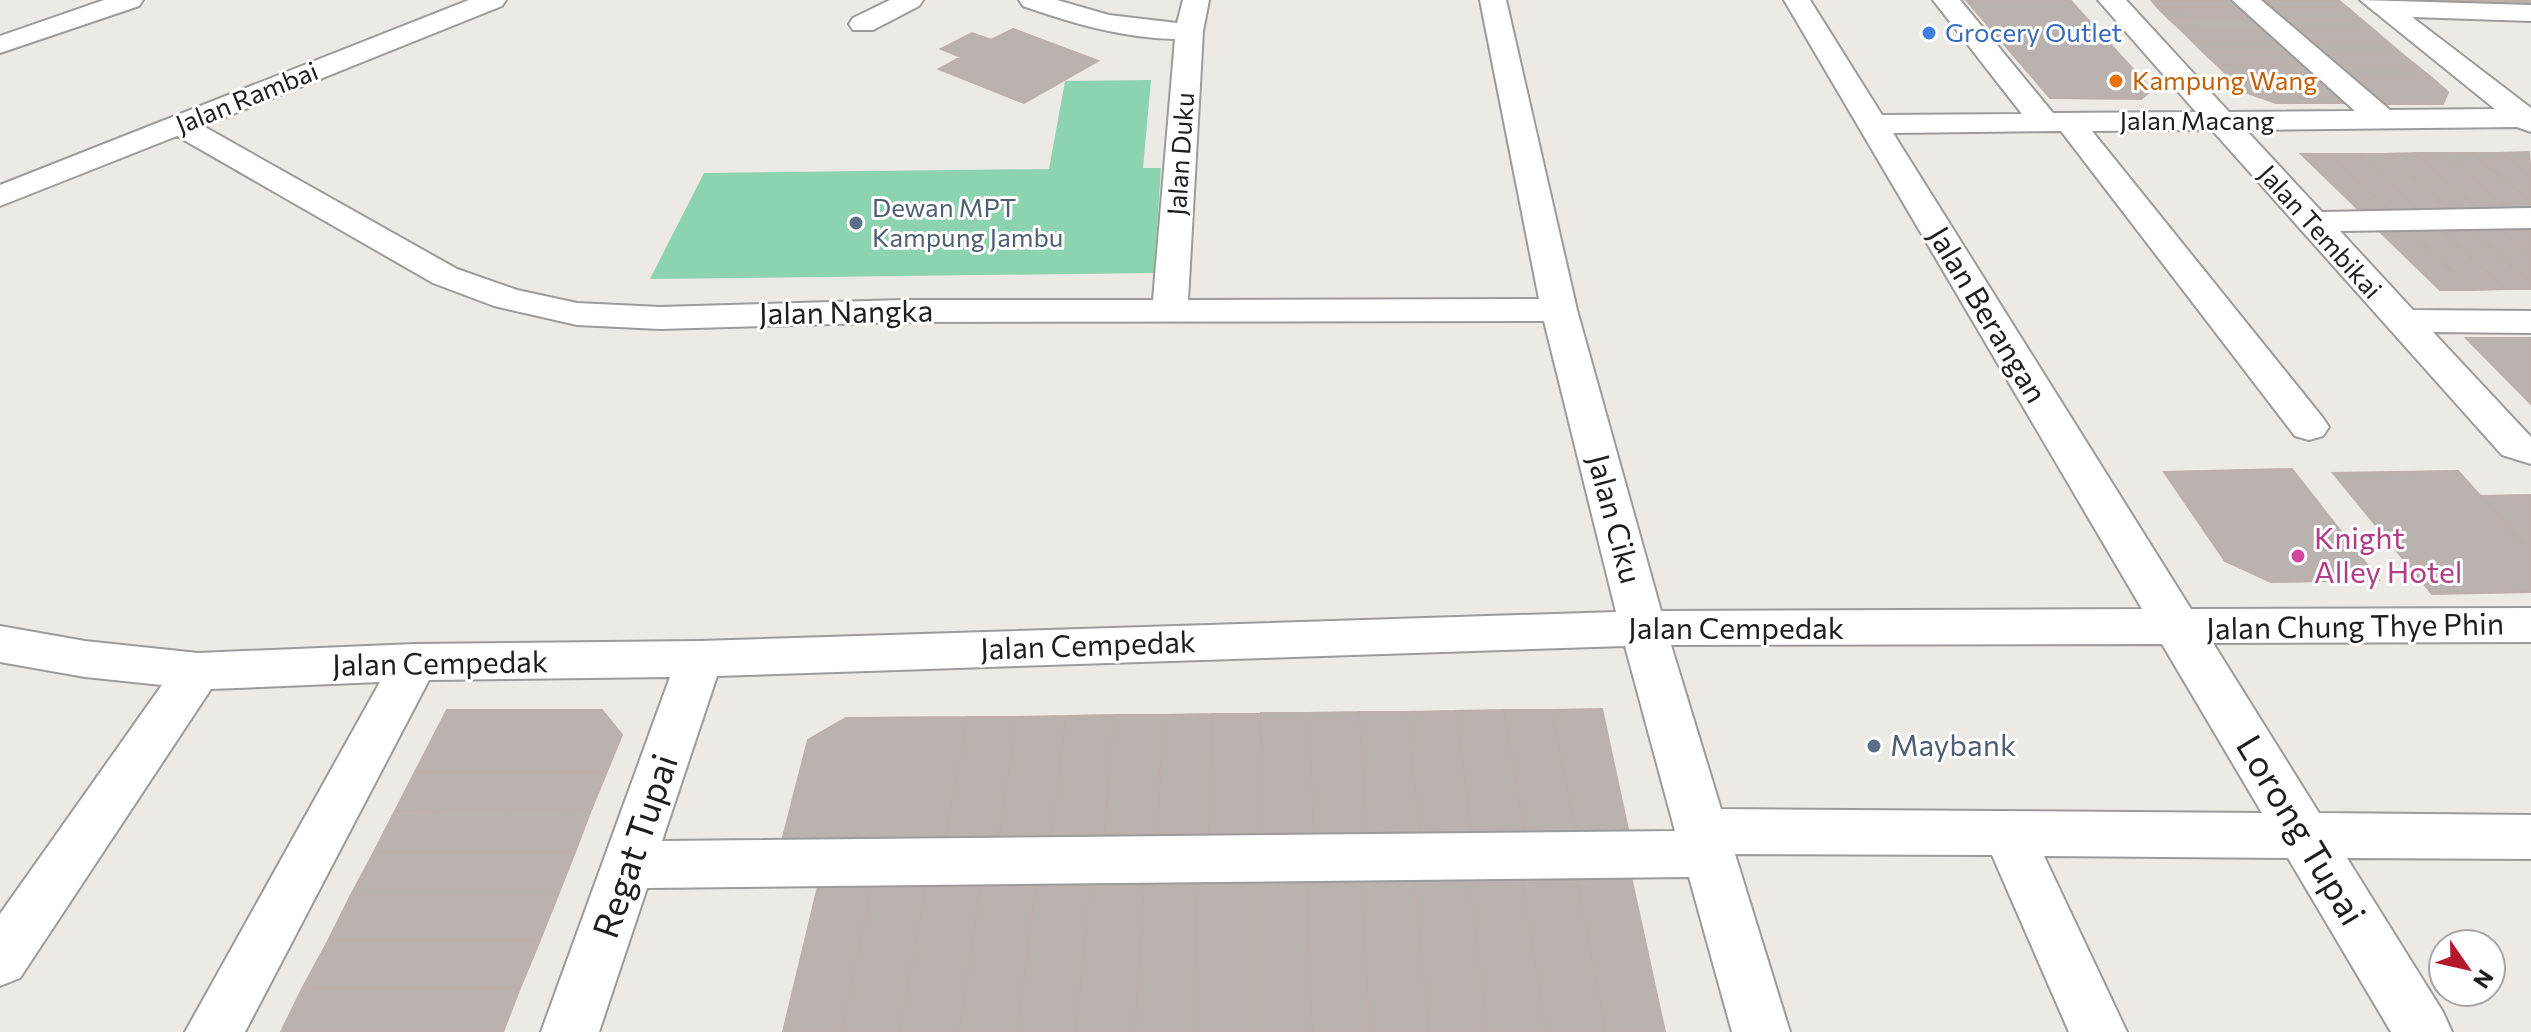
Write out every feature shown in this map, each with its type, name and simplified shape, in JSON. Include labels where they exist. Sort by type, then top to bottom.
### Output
[{"type":"street","points":[[0,45],[130,0]]},
{"type":"street","name":"Jalan Rambai","points":[[0,196],[493,0]]},
{"type":"street","points":[[863,24],[910,0]]},
{"type":"street","points":[[1032,0],[1125,29],[1189,31]]},
{"type":"street","name":"Jalan Duku","points":[[1170,309],[1189,31],[1196,0]]},
{"type":"street","name":"Jalan Ciku","points":[[1493,0],[1559,310],[1643,628],[1761,1032]]},
{"type":"street","name":"Jalan Berangan","points":[[1797,0],[2179,629]]},
{"type":"street","points":[[1946,0],[2056,122],[2309,427]]},
{"type":"street","name":"Jalan Tembikai","points":[[2111,0],[2401,321],[2523,448]]},
{"type":"street","points":[[2245,0],[2382,119]]},
{"type":"street","points":[[2386,11],[2531,13]]},
{"type":"street","points":[[2386,11],[2469,26],[2478,37],[2531,34]]},
{"type":"street","points":[[2386,11],[2528,121]]},
{"type":"street","name":"Jalan Macang","points":[[1871,124],[2382,119],[2528,121]]},
{"type":"street","name":"Jalan Nangka","points":[[179,125],[445,276],[507,298],[577,314],[660,318],[903,311],[1559,310]]},
{"type":"street","points":[[2311,222],[2531,218]]},
{"type":"street","name":"Jalan Tembikai","points":[[2401,321],[2531,322]]},
{"type":"street","name":"Jalan Chung Thye Phin","points":[[2179,629],[2531,625]]},
{"type":"street","name":"Jalan Cempedak","points":[[2,649],[198,671],[415,662],[700,659],[1643,628],[2179,629]]},
{"type":"street","name":"Lorong Tupai","points":[[2179,629],[2423,1032]]},
{"type":"street","name":"Regat Tupai","points":[[570,1032],[700,659]]},
{"type":"street","points":[[214,1032],[415,662]]},
{"type":"street","points":[[0,960],[198,671]]},
{"type":"street","points":[[2008,834],[2098,1032]]},
{"type":"street","points":[[628,865],[2008,834],[2531,837]]},
{"type":"green space","points":[[1151,80],[1143,168],[1161,168],[1154,273],[650,279],[704,173],[1049,169],[1065,81]]},
{"type":"building","points":[[1966,0],[2070,0],[2152,90],[2141,99],[2050,98]]},
{"type":"building","points":[[2151,0],[2235,0],[2243,7],[2158,8]]},
{"type":"building","points":[[2253,0],[2338,0],[2348,8],[2262,8]]},
{"type":"building","points":[[2427,0],[2531,0],[2531,5],[2433,5]]},
{"type":"building","points":[[2243,7],[2255,18],[2169,19],[2158,8]]},
{"type":"building","points":[[2262,8],[2348,8],[2361,19],[2274,19]]},
{"type":"building","points":[[2255,18],[2267,29],[2181,30],[2169,19]]},
{"type":"building","points":[[2274,19],[2361,19],[2374,30],[2287,30]]},
{"type":"building","points":[[1013,29],[1098,61],[1024,103],[939,69],[961,57],[941,49],[972,33],[991,40]]},
{"type":"building","points":[[2267,29],[2280,41],[2192,41],[2181,30]]},
{"type":"building","points":[[2287,30],[2374,30],[2388,42],[2300,42]]},
{"type":"building","points":[[2192,41],[2280,41],[2293,53],[2204,53]]},
{"type":"building","points":[[2300,42],[2388,42],[2402,54],[2312,54]]},
{"type":"building","points":[[2204,53],[2293,53],[2307,64],[2217,65]]},
{"type":"building","points":[[2312,54],[2402,54],[2417,66],[2326,65]]},
{"type":"building","points":[[2307,64],[2321,77],[2229,77],[2217,65]]},
{"type":"building","points":[[2326,65],[2417,66],[2432,78],[2340,78]]},
{"type":"building","points":[[2229,77],[2321,77],[2349,103],[2276,103],[2244,92]]},
{"type":"building","points":[[2340,78],[2432,78],[2448,92],[2443,104],[2368,104]]},
{"type":"building","points":[[2529,152],[2531,177],[2501,153]]},
{"type":"building","points":[[2415,153],[2480,210],[2450,210],[2387,154]]},
{"type":"building","points":[[2415,153],[2444,153],[2510,210],[2480,210]]},
{"type":"building","points":[[2444,153],[2472,153],[2531,202],[2531,210],[2510,210]]},
{"type":"building","points":[[2472,153],[2501,153],[2531,177],[2531,202]]},
{"type":"building","points":[[2301,154],[2330,154],[2390,211],[2360,211]]},
{"type":"building","points":[[2330,154],[2358,154],[2420,211],[2390,211]]},
{"type":"building","points":[[2358,154],[2387,154],[2450,210],[2420,211]]},
{"type":"building","points":[[2434,224],[2505,289],[2472,290],[2404,225]]},
{"type":"building","points":[[2434,224],[2465,224],[2531,284],[2531,289],[2505,289]]},
{"type":"building","points":[[2465,224],[2495,224],[2531,255],[2531,284]]},
{"type":"building","points":[[2495,224],[2531,228],[2531,255]]},
{"type":"building","points":[[2373,225],[2404,225],[2472,290],[2440,290]]},
{"type":"building","points":[[2466,338],[2531,338],[2531,404]]},
{"type":"building","points":[[2292,469],[2379,580],[2271,582],[2225,561],[2164,472]]},
{"type":"building","points":[[2458,471],[2531,552],[2531,592],[2432,594],[2333,473]]},
{"type":"building","points":[[2531,495],[2531,552],[2481,496]]},
{"type":"building","points":[[1602,709],[1629,834],[1577,835],[1552,710]]},
{"type":"building","points":[[447,710],[602,710],[622,735],[607,771],[415,772]]},
{"type":"building","points":[[1504,710],[1552,710],[1577,835],[1525,835]]},
{"type":"building","points":[[1504,710],[1525,835],[1472,836],[1456,711]]},
{"type":"building","points":[[1456,711],[1472,836],[1420,837],[1407,712]]},
{"type":"building","points":[[1359,712],[1407,712],[1420,837],[1367,837]]},
{"type":"building","points":[[1359,712],[1367,837],[1314,838],[1309,713]]},
{"type":"building","points":[[1261,713],[1309,713],[1314,838],[1262,839]]},
{"type":"building","points":[[1261,713],[1262,839],[1209,839],[1212,714]]},
{"type":"building","points":[[1212,714],[1209,839],[1157,841],[1163,715]]},
{"type":"building","points":[[1114,715],[1163,715],[1157,841],[1104,841]]},
{"type":"building","points":[[1114,715],[1104,841],[1051,841],[1066,716]]},
{"type":"building","points":[[1066,716],[1051,841],[998,842],[1017,717]]},
{"type":"building","points":[[967,717],[945,843],[781,845],[808,740],[846,718]]},
{"type":"building","points":[[967,717],[1017,717],[998,842],[945,843]]},
{"type":"building","points":[[607,771],[591,810],[395,811],[415,772]]},
{"type":"building","points":[[591,810],[575,852],[374,852],[395,811]]},
{"type":"building","points":[[374,852],[575,852],[558,895],[351,895]]},
{"type":"building","points":[[1628,863],[1665,1032],[1606,1032],[1574,864]]},
{"type":"building","points":[[1574,864],[1606,1032],[1546,1032],[1520,865]]},
{"type":"building","points":[[1467,865],[1520,865],[1546,1032],[1488,1032]]},
{"type":"building","points":[[1467,865],[1488,1032],[1429,1032],[1413,866]]},
{"type":"building","points":[[1413,866],[1429,1032],[1370,1032],[1360,867]]},
{"type":"building","points":[[1360,867],[1370,1032],[1312,1032],[1306,868]]},
{"type":"building","points":[[1253,868],[1306,868],[1312,1032],[1253,1032]]},
{"type":"building","points":[[1253,868],[1253,1032],[1193,1032],[1198,869]]},
{"type":"building","points":[[1198,869],[1193,1032],[1135,1032],[1145,870]]},
{"type":"building","points":[[1091,870],[1145,870],[1135,1032],[1076,1032]]},
{"type":"building","points":[[1091,870],[1076,1032],[1017,1032],[1038,871]]},
{"type":"building","points":[[1038,871],[1017,1032],[959,1032],[983,872]]},
{"type":"building","points":[[983,872],[959,1032],[900,1032],[928,873]]},
{"type":"building","points":[[875,873],[928,873],[900,1032],[841,1032]]},
{"type":"building","points":[[875,873],[841,1032],[783,1032],[821,874]]},
{"type":"building","points":[[351,895],[558,895],[540,940],[328,941]]},
{"type":"building","points":[[540,940],[520,988],[302,989],[328,941]]},
{"type":"building","points":[[520,988],[503,1032],[281,1032],[302,989]]},
{"type":"place","name":"Grocery Outlet","points":[[1929,33]]},
{"type":"place","name":"Kampung Wang","points":[[2116,81]]},
{"type":"place","name":"Dewan MPT Kampung Jambu","points":[[856,223]]},
{"type":"place","name":"Knight Alley Hotel","points":[[2298,556]]},
{"type":"place","name":"Maybank","points":[[1874,746]]}]
